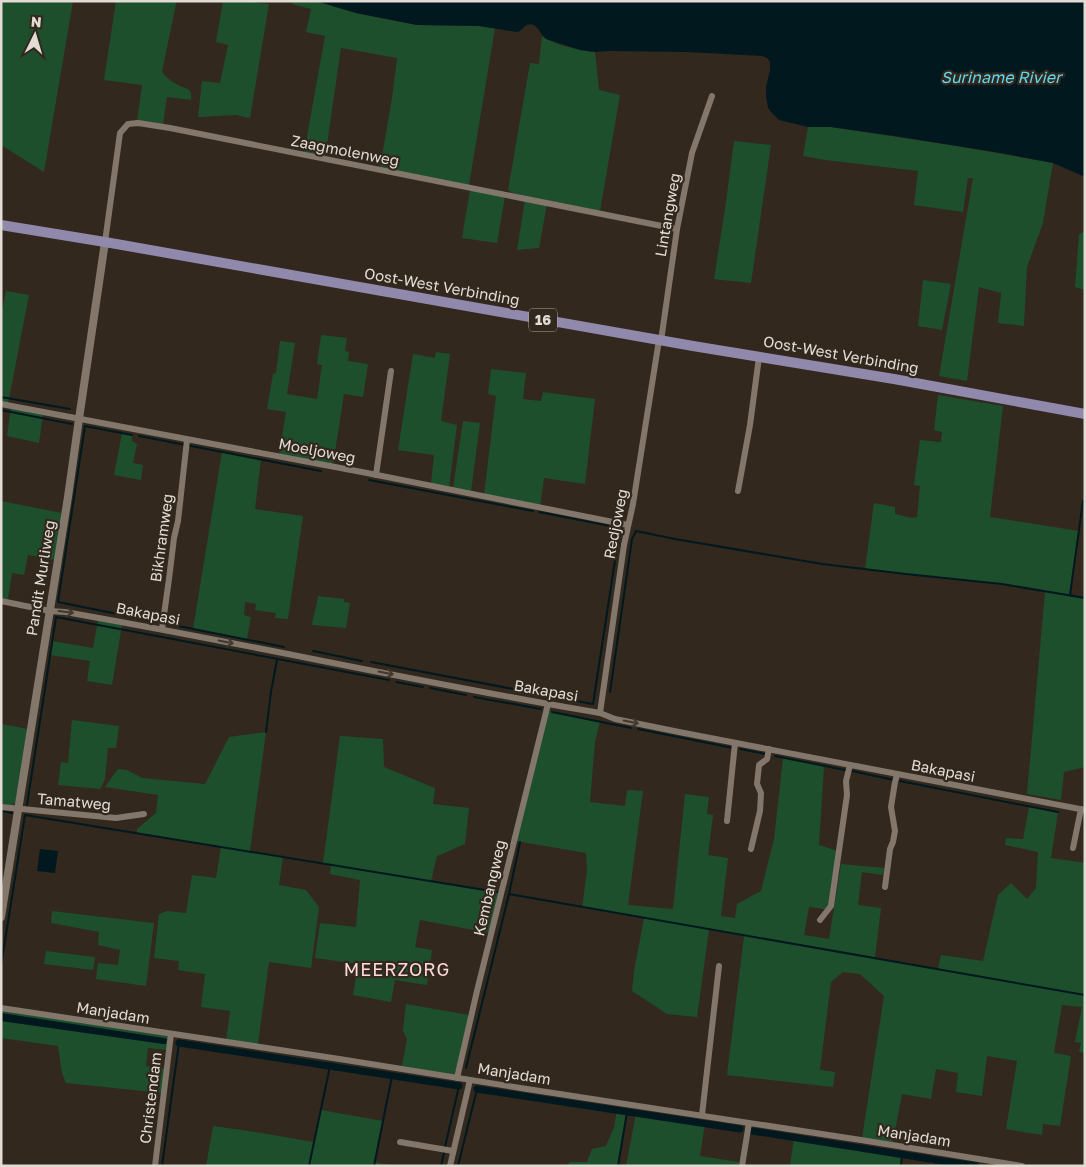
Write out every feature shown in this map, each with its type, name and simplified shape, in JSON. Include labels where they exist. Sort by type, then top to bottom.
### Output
[{"type":"main road","name":"Oost-West Verbinding","points":[[1,225],[660,341],[894,379],[1085,414]]},
{"type":"street","name":"Lintangweg","points":[[660,341],[692,154],[712,96]]},
{"type":"street","name":"Zaagmolenweg","points":[[105,242],[120,133],[128,124],[138,123],[678,229]]},
{"type":"street","name":"Pandit Murliweg","points":[[1,917],[68,497],[105,242]]},
{"type":"street","name":"Redjoweg","points":[[600,713],[614,608],[660,341]]},
{"type":"street","points":[[738,491],[750,425],[759,357]]},
{"type":"street","points":[[376,475],[391,371]]},
{"type":"street","name":"Moeljoweg","points":[[1,404],[79,419],[186,444],[376,475],[628,526]]},
{"type":"street","name":"Bikhramweg","points":[[162,629],[178,521],[186,444]]},
{"type":"street","name":"Bakapasi","points":[[1,601],[162,629],[600,713],[615,718],[736,743],[1083,810]]},
{"type":"street","name":"Kembangweg","points":[[457,1078],[548,704]]},
{"type":"street","points":[[727,820],[736,743]]},
{"type":"street","points":[[751,849],[760,811],[761,793],[757,784],[759,765],[767,759],[769,749]]},
{"type":"street","points":[[820,920],[830,909],[831,904],[847,795],[846,781],[850,765]]},
{"type":"street","points":[[885,887],[890,849],[894,842],[895,831],[891,807],[898,774]]},
{"type":"street","name":"Tamatweg","points":[[1,807],[116,818],[144,814]]},
{"type":"street","points":[[1074,848],[1083,810]]},
{"type":"street","points":[[702,1115],[719,966]]},
{"type":"street","name":"Manjadam","points":[[1,1008],[1022,1166]]},
{"type":"street","name":"Christendam","points":[[155,1166],[171,1034]]},
{"type":"street","points":[[450,1166],[470,1080]]},
{"type":"street","points":[[742,1166],[749,1123]]},
{"type":"street","points":[[400,1142],[453,1151]]},
{"type":"green space","points":[[1,1],[73,1],[44,172],[1,145]]},
{"type":"green space","points":[[116,1],[175,1],[176,4],[162,72],[173,82],[188,89],[191,93],[191,100],[167,97],[163,125],[137,121],[142,85],[104,80]]},
{"type":"green space","points":[[223,1],[269,4],[250,118],[236,115],[198,117],[202,81],[220,83],[228,45],[216,42]]},
{"type":"green space","points":[[293,1],[316,1],[356,13],[417,25],[495,28],[469,185],[380,168],[397,58],[341,48],[325,158],[304,153],[325,36],[306,32],[311,9],[292,4]]},
{"type":"green space","points":[[542,36],[561,45],[595,52],[599,90],[620,95],[600,211],[525,196],[508,190],[530,63],[539,64]]},
{"type":"green space","points":[[808,127],[831,127],[1053,163],[1043,223],[1027,267],[1024,326],[998,323],[1001,293],[979,287],[967,381],[939,376],[973,178],[968,178],[963,212],[914,205],[918,171],[803,156]]},
{"type":"green space","points":[[734,141],[771,145],[751,283],[714,279]]},
{"type":"green space","points":[[470,190],[505,196],[497,243],[462,238]]},
{"type":"green space","points":[[525,200],[547,204],[539,248],[517,250]]},
{"type":"green space","points":[[1085,231],[1085,290],[1075,287],[1079,234]]},
{"type":"green space","points":[[923,280],[951,284],[942,330],[918,326]]},
{"type":"green space","points":[[6,291],[29,295],[8,404],[1,402],[1,316]]},
{"type":"green space","points":[[321,335],[347,338],[345,351],[349,352],[348,361],[368,364],[363,397],[344,394],[333,465],[279,455],[286,412],[267,409],[273,374],[276,373],[280,341],[295,343],[287,394],[317,399],[322,365],[317,364]]},
{"type":"green space","points":[[436,352],[450,354],[441,421],[457,425],[449,488],[431,484],[434,455],[398,450],[413,354],[435,358]]},
{"type":"green space","points":[[491,369],[526,373],[523,399],[541,401],[543,392],[595,399],[585,484],[544,478],[540,507],[484,495],[496,396],[488,394]]},
{"type":"green space","points":[[938,395],[1003,406],[990,517],[1079,531],[1070,596],[1085,598],[1085,767],[1064,772],[1061,800],[1027,794],[1045,592],[1002,584],[865,569],[874,503],[895,507],[895,514],[912,518],[917,517],[920,486],[914,485],[920,440],[941,442],[942,432],[934,430]]},
{"type":"green space","points":[[11,408],[43,414],[39,443],[7,436]]},
{"type":"green space","points":[[463,421],[480,423],[471,492],[453,488]]},
{"type":"green space","points":[[122,433],[132,435],[132,441],[137,444],[133,463],[143,465],[141,480],[114,475]]},
{"type":"green space","points":[[222,452],[261,459],[255,509],[303,516],[288,619],[275,618],[276,613],[255,610],[256,604],[245,602],[244,615],[251,617],[247,639],[193,629]]},
{"type":"green space","points":[[1,501],[62,513],[55,560],[28,555],[24,575],[12,573],[8,599],[1,598]]},
{"type":"green space","points":[[318,596],[344,599],[344,602],[350,603],[346,628],[312,625]]},
{"type":"green space","points":[[98,620],[122,625],[112,685],[87,681],[90,661],[50,655],[52,641],[93,648]]},
{"type":"green space","points":[[548,711],[600,722],[595,742],[590,802],[625,806],[627,790],[643,791],[628,905],[673,909],[685,794],[709,797],[707,814],[713,815],[708,855],[728,858],[721,916],[735,918],[737,904],[761,891],[774,839],[783,758],[824,766],[819,845],[838,851],[830,903],[825,909],[809,907],[804,935],[829,939],[841,864],[884,868],[883,875],[862,872],[858,905],[881,908],[875,958],[938,969],[941,955],[983,961],[998,895],[1011,883],[1027,899],[1036,888],[1038,852],[1005,845],[1006,838],[1023,839],[1029,807],[1058,812],[1051,858],[1085,863],[1085,1053],[1079,1052],[1081,1043],[1075,1042],[1082,1007],[1062,1005],[1054,1053],[1071,1056],[1060,1126],[1043,1124],[1042,1135],[1006,1129],[1017,1061],[987,1056],[982,1096],[956,1092],[958,1073],[936,1069],[931,1099],[902,1094],[893,1142],[862,1138],[884,996],[860,974],[843,972],[831,982],[820,1070],[835,1072],[833,1087],[727,1075],[744,936],[709,930],[697,1017],[667,1014],[632,991],[644,918],[582,908],[587,871],[586,853],[516,841]]},
{"type":"green space","points":[[72,720],[119,726],[116,748],[108,748],[105,779],[100,789],[58,785],[61,762],[68,763]]},
{"type":"green space","points":[[1,724],[28,729],[16,801],[10,805],[1,805]]},
{"type":"green space","points":[[266,732],[250,851],[283,857],[279,885],[306,890],[319,907],[311,968],[269,962],[258,1044],[226,1040],[230,1011],[201,1007],[205,974],[178,970],[179,961],[154,958],[159,914],[167,911],[186,913],[192,875],[216,878],[221,847],[137,833],[137,829],[156,813],[158,795],[105,787],[118,769],[127,770],[142,778],[205,784],[229,737]]},
{"type":"green space","points":[[340,736],[383,739],[384,767],[435,788],[433,804],[469,808],[465,844],[437,856],[431,881],[499,892],[490,933],[420,920],[415,947],[432,950],[427,985],[395,980],[391,1002],[353,995],[358,964],[315,958],[320,923],[356,927],[360,880],[330,874],[331,865],[323,863]]},
{"type":"green space","points":[[52,911],[154,923],[146,986],[96,979],[98,963],[118,965],[120,950],[98,945],[99,932],[51,923]]},
{"type":"green space","points":[[46,951],[95,957],[93,970],[44,964]]},
{"type":"green space","points":[[406,1004],[469,1015],[455,1074],[402,1066],[407,1039],[403,1031]]},
{"type":"green space","points":[[1,1010],[166,1035],[169,1038],[167,1050],[148,1048],[146,1066],[165,1069],[162,1093],[66,1083],[62,1073],[58,1046],[1,1038],[1,1021],[166,1043],[1,1013]]},
{"type":"green space","points":[[321,1110],[383,1121],[374,1162],[394,1166],[206,1166],[213,1126],[314,1142]]},
{"type":"green space","points":[[617,1110],[627,1112],[618,1166],[566,1166],[570,1162],[587,1162],[592,1149],[606,1146],[614,1127]]},
{"type":"green space","points":[[636,1113],[705,1124],[700,1156],[739,1162],[739,1166],[626,1166]]},
{"type":"green space","points":[[794,1138],[902,1154],[901,1166],[790,1166]]},
{"type":"water","name":"Suriname Rivier","points":[[316,1],[1085,1],[1085,177],[1053,163],[1001,153],[831,127],[808,127],[779,120],[768,108],[766,87],[770,62],[762,56],[687,52],[595,52],[580,50],[546,39],[536,27],[530,24],[517,32],[479,26],[417,25],[356,13]]},
{"type":"water","points":[[40,849],[58,851],[55,873],[37,871]]},
{"type":"water","points":[[1,1013],[167,1039],[166,1044],[163,1044],[1,1021]]},
{"type":"waterway","points":[[1,397],[70,409]]},
{"type":"waterway","points":[[1,410],[72,424]]},
{"type":"waterway","points":[[132,435],[85,426],[58,602],[157,622]]},
{"type":"waterway","points":[[139,436],[321,471]]},
{"type":"waterway","points":[[369,480],[533,511]]},
{"type":"waterway","points":[[1070,595],[1083,501]]},
{"type":"waterway","points":[[539,512],[620,528],[593,704],[571,700]]},
{"type":"waterway","points":[[610,692],[632,539],[636,531],[822,564],[1002,584],[1085,598]]},
{"type":"waterway","points":[[27,805],[56,617],[389,680]]},
{"type":"waterway","points":[[168,624],[284,647]]},
{"type":"waterway","points":[[313,651],[362,661]]},
{"type":"waterway","points":[[266,732],[277,660]]},
{"type":"waterway","points":[[371,662],[566,699]]},
{"type":"waterway","points":[[396,682],[423,687]]},
{"type":"waterway","points":[[430,688],[466,695]]},
{"type":"waterway","points":[[474,697],[541,709]]},
{"type":"waterway","points":[[552,712],[631,728]]},
{"type":"waterway","points":[[638,729],[733,748]]},
{"type":"waterway","points":[[740,749],[765,754]]},
{"type":"waterway","points":[[775,756],[845,770]]},
{"type":"waterway","points":[[852,771],[894,780]]},
{"type":"waterway","points":[[900,781],[1058,812]]},
{"type":"waterway","points":[[1,811],[12,813]]},
{"type":"waterway","points":[[1,966],[25,815],[497,892]]},
{"type":"waterway","points":[[466,1068],[520,842]]},
{"type":"waterway","points":[[509,894],[1085,995]]},
{"type":"waterway","points":[[162,1166],[179,1043]]},
{"type":"waterway","points":[[179,1043],[459,1086]]},
{"type":"waterway","points":[[309,1166],[330,1066]]},
{"type":"waterway","points":[[374,1166],[392,1076]]},
{"type":"waterway","points":[[445,1147],[459,1086]]},
{"type":"waterway","points":[[458,1166],[477,1089]]},
{"type":"waterway","points":[[477,1089],[740,1129]]},
{"type":"waterway","points":[[618,1166],[627,1112]]},
{"type":"waterway","points":[[752,1131],[930,1159]]},
{"type":"waterway","points":[[441,1166],[444,1153]]},
{"type":"waterway","points":[[901,1166],[902,1154]]},
{"type":"waterway","points":[[935,1160],[976,1166]]},
{"type":"district","name":"MEERZORG","points":[[397,970]]}]
